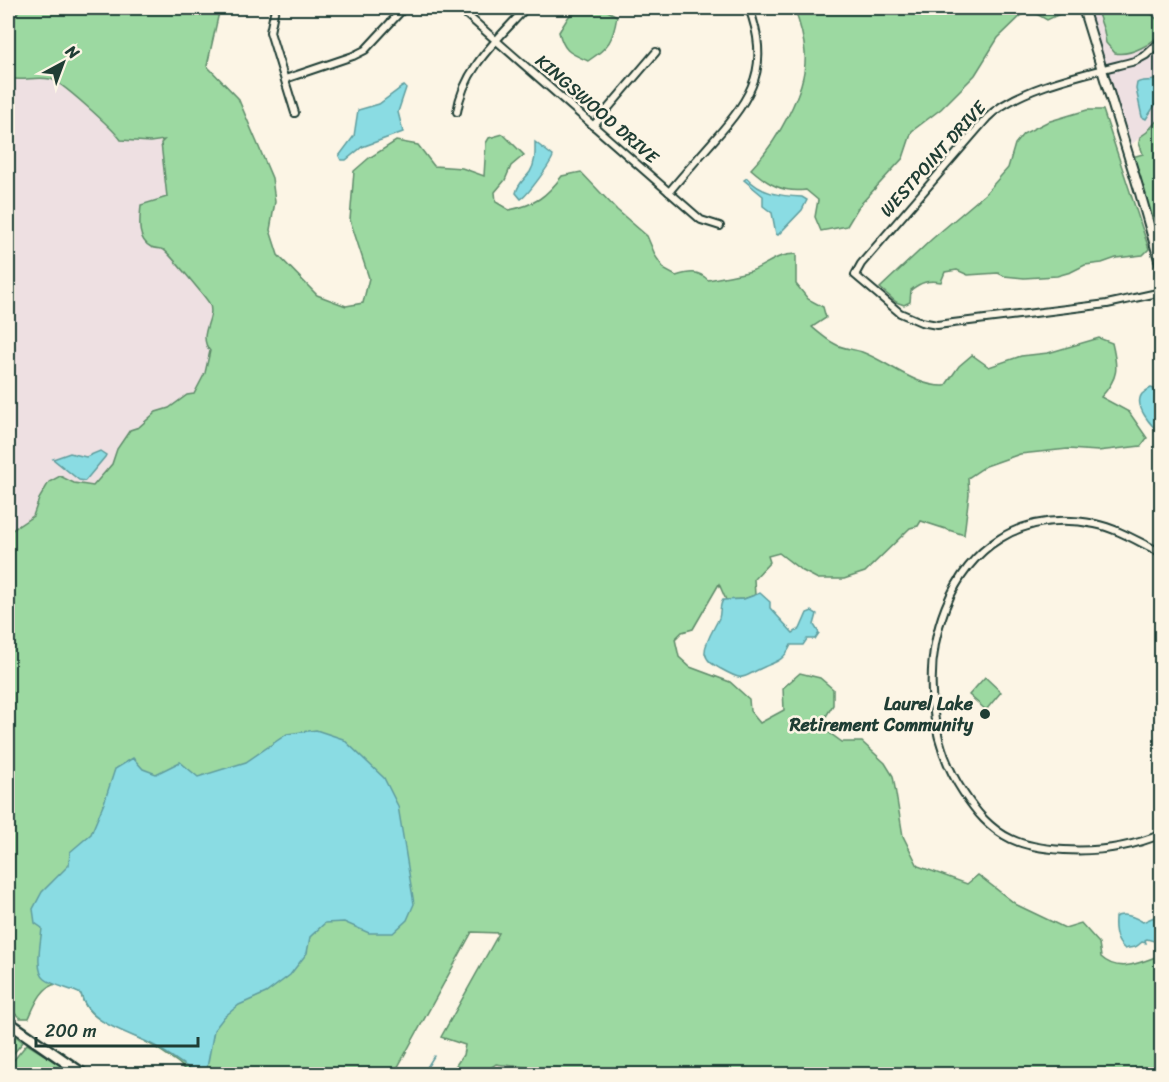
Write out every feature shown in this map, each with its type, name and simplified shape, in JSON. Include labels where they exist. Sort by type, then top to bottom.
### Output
[{"type":"main road","points":[[8,1022],[83,1074]]},
{"type":"street","points":[[275,8],[270,32],[296,113]]},
{"type":"street","points":[[285,79],[365,50],[404,8]]},
{"type":"street","name":"KINGSWOOD DRIVE","points":[[459,8],[701,220],[720,226]]},
{"type":"street","points":[[457,112],[464,83],[526,8]]},
{"type":"street","points":[[669,192],[730,123],[747,98],[754,82],[759,61],[759,45],[748,8]]},
{"type":"street","points":[[1083,8],[1161,270]]},
{"type":"street","points":[[1102,70],[1135,62],[1161,40]]},
{"type":"street","points":[[593,126],[656,52]]},
{"type":"street","name":"WESTPOINT DRIVE","points":[[1102,70],[1017,96],[992,113],[857,269],[857,278],[907,317],[929,324],[946,325],[1107,304],[1161,292]]},
{"type":"street","points":[[1161,553],[1129,536],[1086,523],[1044,523],[1027,526],[1003,536],[987,547],[973,562],[949,600],[934,647],[930,685],[936,731],[949,768],[976,811],[1003,835],[1034,847],[1078,851],[1129,845],[1161,834]]},
{"type":"shaded area","points":[[8,8],[21,8],[10,24],[161,143],[169,218],[238,288],[195,415],[8,573]]},
{"type":"shaded area","points":[[1088,8],[1161,8],[1161,116],[1132,144],[1119,113]]},
{"type":"green space","points":[[21,8],[220,8],[207,66],[238,98],[272,178],[275,202],[270,230],[278,255],[317,295],[346,306],[363,303],[369,278],[350,220],[354,171],[369,158],[396,141],[418,145],[434,166],[462,168],[484,176],[486,143],[489,138],[503,134],[524,155],[511,166],[505,180],[495,192],[496,202],[509,210],[526,206],[539,199],[562,176],[581,172],[617,210],[647,236],[656,257],[665,270],[676,276],[693,273],[708,280],[751,271],[778,258],[796,254],[796,284],[808,299],[823,307],[826,318],[812,327],[838,346],[872,356],[923,383],[945,386],[959,366],[972,355],[989,367],[1021,356],[1048,353],[1099,338],[1112,343],[1116,372],[1111,384],[1101,397],[1129,412],[1147,438],[1141,446],[1098,451],[1068,449],[1020,454],[986,466],[968,478],[969,494],[964,535],[921,521],[918,526],[910,528],[865,572],[844,579],[818,579],[801,570],[779,553],[768,556],[770,562],[754,579],[755,595],[744,599],[726,600],[719,584],[693,629],[682,632],[675,639],[679,657],[690,667],[730,682],[749,699],[750,711],[760,723],[784,710],[783,688],[800,673],[820,678],[833,689],[833,705],[820,726],[842,742],[862,742],[885,763],[893,776],[903,836],[918,866],[967,884],[978,875],[1017,905],[1065,928],[1081,923],[1099,943],[1101,957],[1115,965],[1130,965],[1161,955],[1161,1074],[554,1074],[533,1068],[496,1064],[482,1074],[450,1074],[463,1055],[465,1045],[441,1037],[499,933],[472,932],[394,1074],[186,1074],[180,1064],[157,1049],[94,1016],[88,1010],[81,994],[63,985],[57,984],[47,988],[39,997],[29,1018],[20,1018],[8,1007],[8,533],[33,516],[39,499],[49,482],[60,476],[74,483],[93,486],[112,464],[117,449],[130,430],[139,427],[156,412],[169,408],[187,395],[194,394],[205,373],[210,351],[205,338],[211,314],[209,303],[167,253],[163,249],[151,247],[141,234],[141,205],[167,197],[161,143],[164,140],[150,142],[121,140],[56,81],[44,78],[8,78],[8,63],[13,60],[9,45],[10,26]]},
{"type":"green space","points":[[584,8],[602,8],[617,16],[609,43],[588,61],[566,48],[559,32],[569,16]]},
{"type":"green space","points":[[794,8],[1065,8],[1062,13],[1047,20],[1028,9],[998,38],[975,75],[941,109],[912,131],[903,158],[859,206],[847,226],[821,231],[815,217],[818,200],[806,190],[797,191],[776,186],[751,169],[780,131],[796,99],[801,83],[805,68],[805,53]]},
{"type":"green space","points":[[1096,8],[1145,8],[1161,23],[1161,31],[1158,36],[1141,48],[1128,53],[1115,53],[1106,43]]},
{"type":"green space","points":[[1087,110],[1103,110],[1149,249],[1143,255],[1085,265],[1057,276],[1024,278],[1004,276],[998,273],[968,275],[957,270],[945,272],[941,282],[925,282],[911,290],[910,302],[904,305],[896,302],[880,288],[932,239],[985,194],[1008,168],[1015,144],[1023,134],[1047,122]]},
{"type":"green space","points":[[1161,116],[1161,270],[1132,157],[1143,154],[1139,143],[1140,137]]},
{"type":"green space","points":[[985,677],[1001,692],[986,710],[969,695]]},
{"type":"green space","points":[[8,1030],[23,1042],[8,1060]]},
{"type":"green space","points":[[27,1044],[75,1074],[8,1074],[8,1067]]},
{"type":"water","points":[[1161,76],[1161,96],[1146,119],[1142,117],[1136,89],[1137,83],[1155,80]]},
{"type":"water","points":[[404,86],[406,88],[398,112],[403,132],[362,147],[346,160],[341,160],[339,156],[354,136],[358,110],[379,104]]},
{"type":"water","points":[[535,142],[553,156],[539,179],[521,199],[516,193],[518,186],[533,165]]},
{"type":"water","points":[[747,178],[765,191],[802,197],[807,200],[802,210],[778,235],[772,213],[763,206],[763,196],[744,180]]},
{"type":"water","points":[[1151,388],[1161,400],[1161,433],[1149,421],[1140,404],[1142,394]]},
{"type":"water","points":[[100,451],[106,455],[105,457],[85,481],[79,480],[53,459],[70,453],[86,457]]},
{"type":"water","points":[[760,593],[770,602],[770,608],[793,633],[800,629],[807,613],[812,611],[817,614],[814,625],[819,633],[815,639],[807,639],[803,645],[791,645],[786,654],[777,661],[743,677],[735,676],[709,661],[705,653],[706,645],[719,618],[723,600],[744,599]]},
{"type":"water","points":[[316,730],[343,739],[384,778],[398,806],[414,904],[407,920],[393,933],[369,933],[344,922],[325,923],[310,937],[307,953],[290,975],[266,993],[239,1005],[224,1017],[214,1030],[207,1068],[202,1074],[195,1072],[155,1046],[101,1020],[85,1005],[81,994],[45,979],[39,963],[42,928],[35,923],[33,909],[42,892],[69,865],[70,852],[91,834],[115,769],[133,758],[143,769],[156,774],[180,762],[198,777],[246,762],[287,734]]},
{"type":"water","points":[[1161,914],[1161,943],[1147,939],[1146,943],[1142,942],[1134,947],[1125,949],[1122,946],[1116,935],[1115,917],[1126,915],[1143,922]]},
{"type":"waterway","points":[[423,1074],[434,1056]]},
{"type":"place","name":"Laurel Lake Retirement Community","points":[[985,714]]}]
